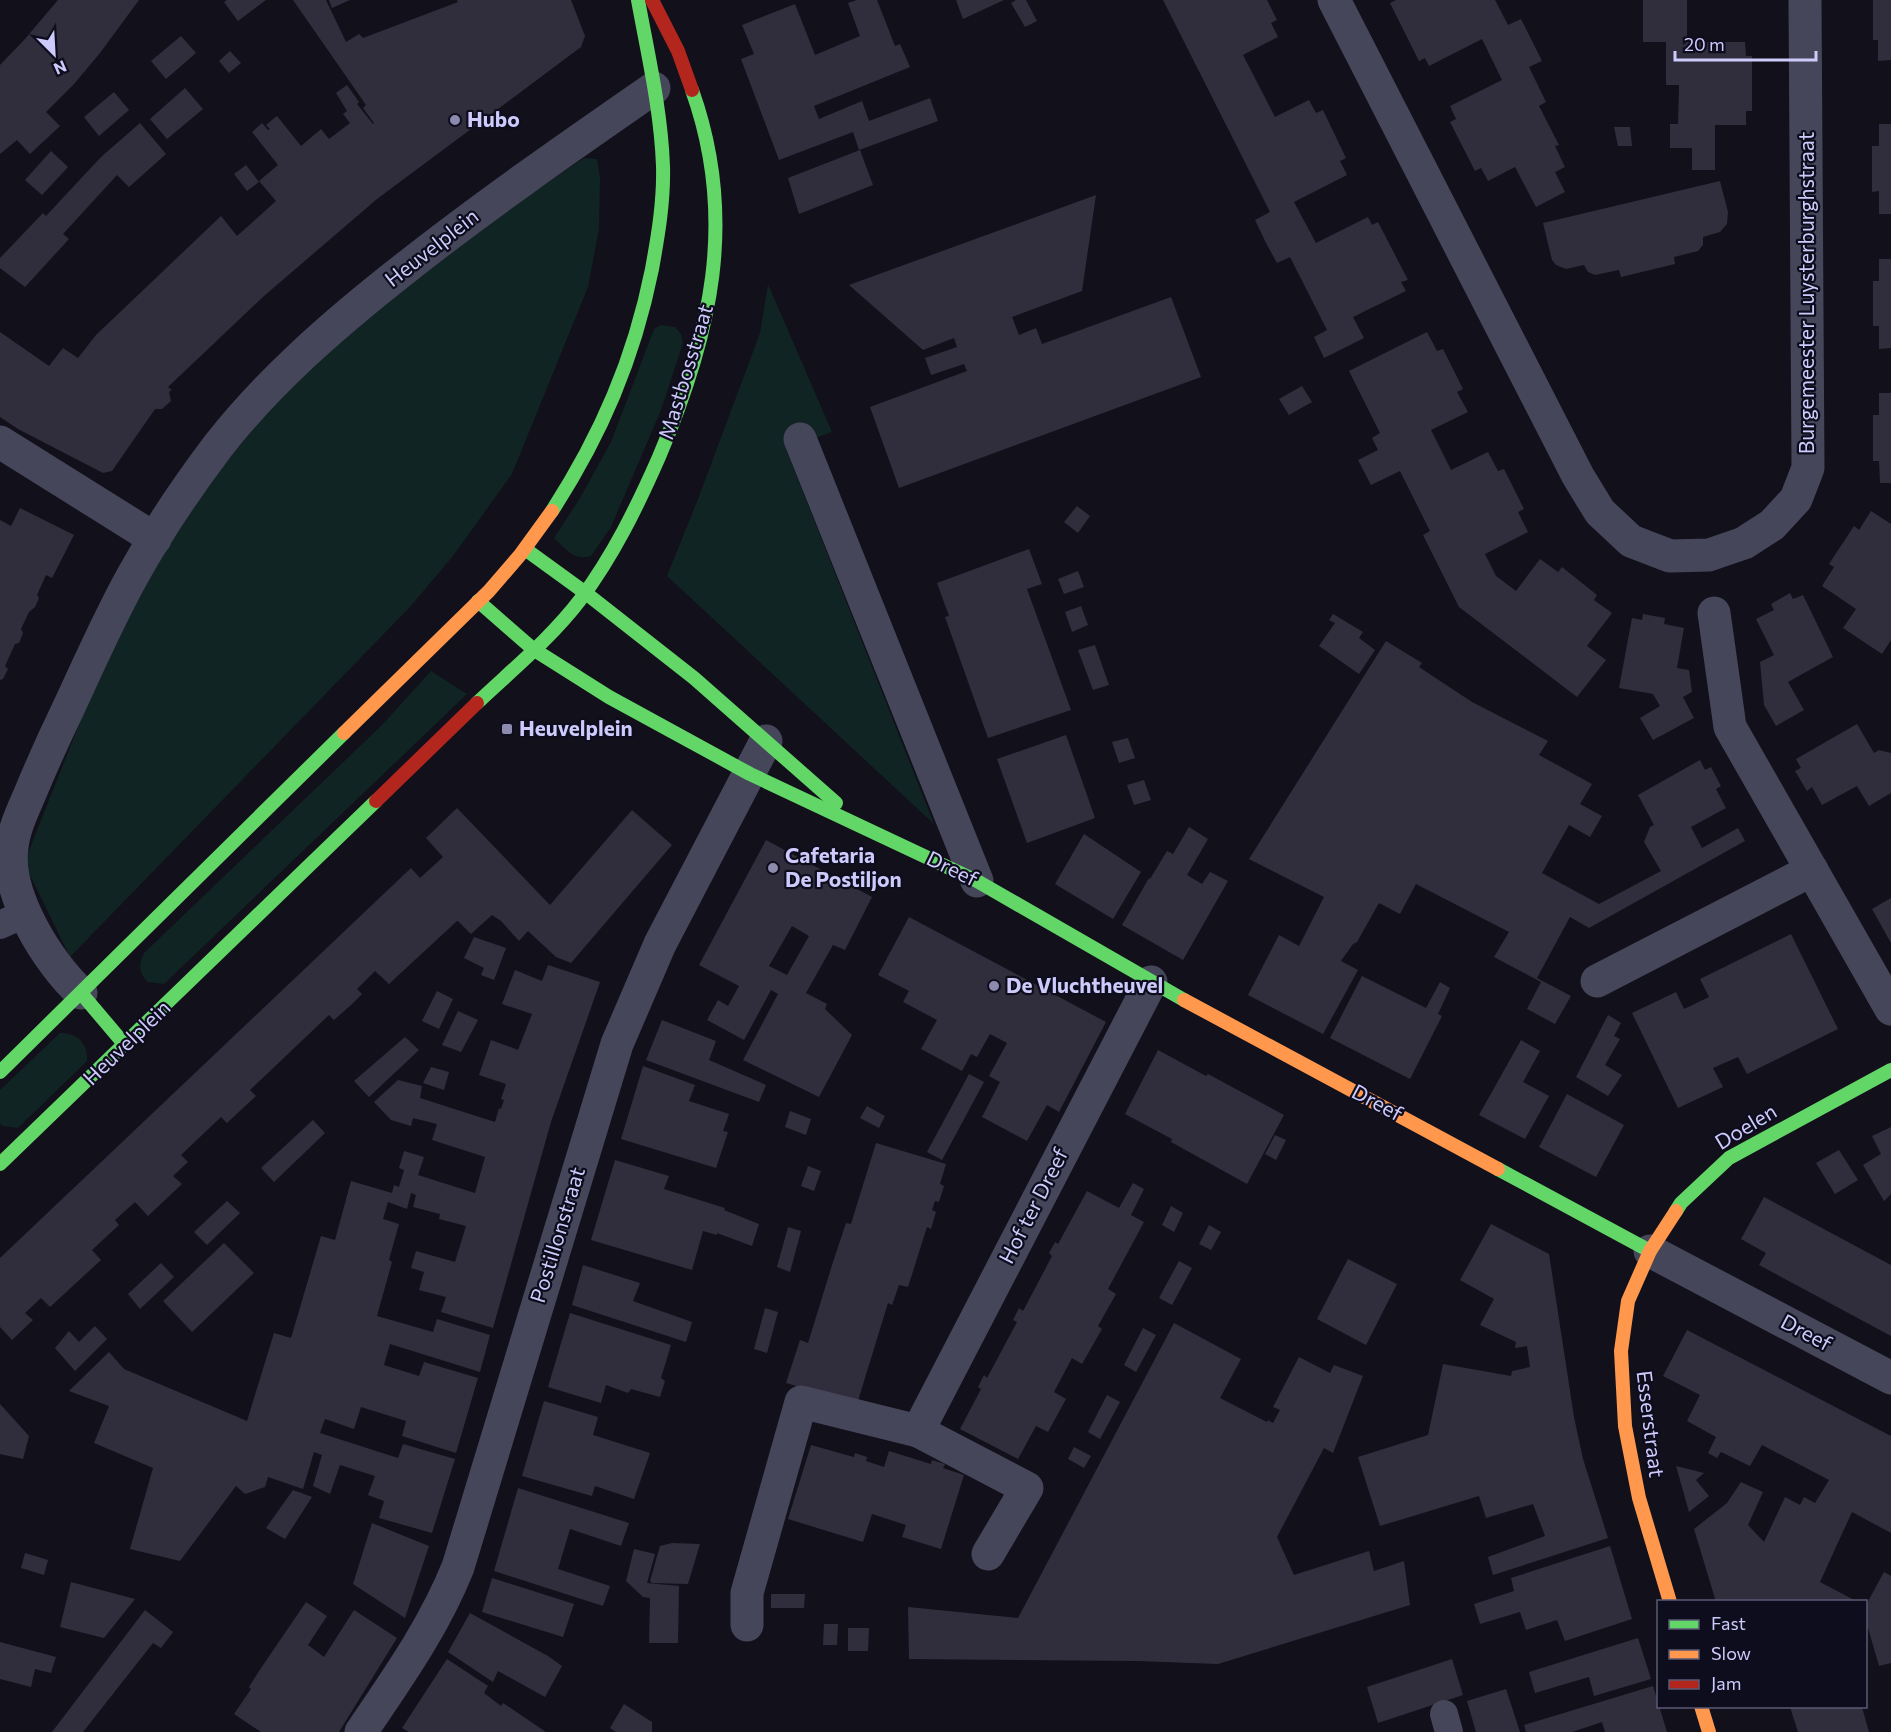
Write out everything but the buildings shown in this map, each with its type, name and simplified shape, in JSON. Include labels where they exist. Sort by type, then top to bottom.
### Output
[{"type":"street","points":[[0,1072],[503,576],[525,549],[569,485],[609,411],[622,381],[649,291],[662,200],[662,139],[638,0]]},
{"type":"street","name":"Mastbosstraat","points":[[586,594],[623,535],[652,473],[684,390],[707,313],[716,238],[715,203],[706,137],[685,67],[652,0]]},
{"type":"street","name":"Burgemeester Luysterburghstraat","points":[[1334,0],[1583,485],[1600,512],[1631,541],[1670,556],[1709,555],[1744,543],[1772,525],[1796,499],[1808,468],[1804,0]]},
{"type":"street","points":[[654,88],[685,67]]},
{"type":"street","name":"Heuvelplein","points":[[81,993],[67,981],[47,955],[13,919],[17,889],[12,864],[13,838],[36,779],[132,577],[178,502],[220,444],[266,391],[316,343],[368,298],[473,216],[580,138],[654,88]]},
{"type":"street","points":[[800,439],[977,881]]},
{"type":"street","points":[[0,442],[155,539]]},
{"type":"street","name":"Dreef","points":[[525,549],[694,678],[865,828]]},
{"type":"street","name":"Heuvelplein","points":[[0,1164],[561,622],[586,594]]},
{"type":"street","name":"Dreef","points":[[478,601],[533,649],[609,697],[750,774],[977,881],[1151,982],[1891,1378]]},
{"type":"street","points":[[1714,613],[1730,727],[1891,1009]]},
{"type":"street","name":"Postillonstraat","points":[[361,1732],[421,1642],[458,1567],[616,1044],[660,944],[766,741]]},
{"type":"street","points":[[1597,981],[1812,870]]},
{"type":"street","name":"Hof ter Dreef","points":[[918,1431],[1151,982]]},
{"type":"street","points":[[81,993],[125,1045]]},
{"type":"street","name":"Doelen","points":[[1650,1251],[1681,1203],[1729,1158],[1891,1070]]},
{"type":"street","name":"Esserstraat","points":[[1650,1251],[1628,1301],[1621,1351],[1622,1387],[1625,1426],[1639,1498],[1669,1600]]},
{"type":"street","points":[[747,1625],[747,1593],[801,1402],[918,1431],[1027,1488],[988,1554]]},
{"type":"street","points":[[1701,1708],[1709,1732]]},
{"type":"green space","points":[[584,158],[597,159],[600,178],[599,229],[588,287],[512,474],[453,556],[409,608],[70,957],[24,863],[121,619],[226,455],[297,376],[401,288],[510,207]]},
{"type":"green space","points":[[768,284],[832,432],[786,449],[934,824],[667,576],[760,333]]},
{"type":"green space","points":[[661,325],[675,327],[681,334],[683,343],[661,410],[611,527],[591,556],[579,557],[566,550],[554,538],[580,498],[611,442],[654,329]]},
{"type":"green space","points":[[431,671],[467,694],[164,984],[148,982],[140,969],[144,953],[382,725]]},
{"type":"green space","points":[[60,1033],[72,1035],[80,1040],[86,1049],[87,1061],[18,1128],[3,1126],[0,1123],[0,1090]]},
{"type":"traffic: fast","points":[[552,511],[586,454],[614,395],[636,334],[652,269],[663,192],[662,145],[654,83],[638,0]]},
{"type":"traffic: fast","points":[[477,703],[569,614],[614,549],[659,457],[693,366],[712,276],[715,231],[714,185],[706,138],[692,90]]},
{"type":"traffic: fast","points":[[525,549],[587,594],[694,678],[836,803]]},
{"type":"traffic: fast","points":[[478,601],[533,649],[609,697],[750,774],[977,881],[1184,1000]]},
{"type":"traffic: fast","points":[[0,1072],[344,733]]},
{"type":"traffic: fast","points":[[0,1164],[376,801]]},
{"type":"traffic: fast","points":[[81,993],[125,1045]]},
{"type":"traffic: fast","points":[[1676,1211],[1681,1203],[1729,1158],[1891,1070]]},
{"type":"traffic: fast","points":[[1498,1169],[1650,1251]]},
{"type":"traffic: slow","points":[[344,733],[489,591],[520,555],[552,511]]},
{"type":"traffic: slow","points":[[1184,1000],[1498,1169]]},
{"type":"traffic: slow","points":[[1669,1600],[1639,1498],[1625,1426],[1621,1351],[1628,1301],[1650,1251],[1676,1211]]},
{"type":"traffic: slow","points":[[1702,1708],[1709,1732]]},
{"type":"traffic: jam","points":[[652,0],[678,51],[692,90]]},
{"type":"traffic: jam","points":[[376,801],[477,703]]},
{"type":"place","name":"Hubo","points":[[455,120]]},
{"type":"place","name":"Heuvelplein","points":[[507,729]]},
{"type":"place","name":"Cafetaria De Postiljon","points":[[773,868]]},
{"type":"place","name":"De Vluchtheuvel","points":[[994,986]]}]
